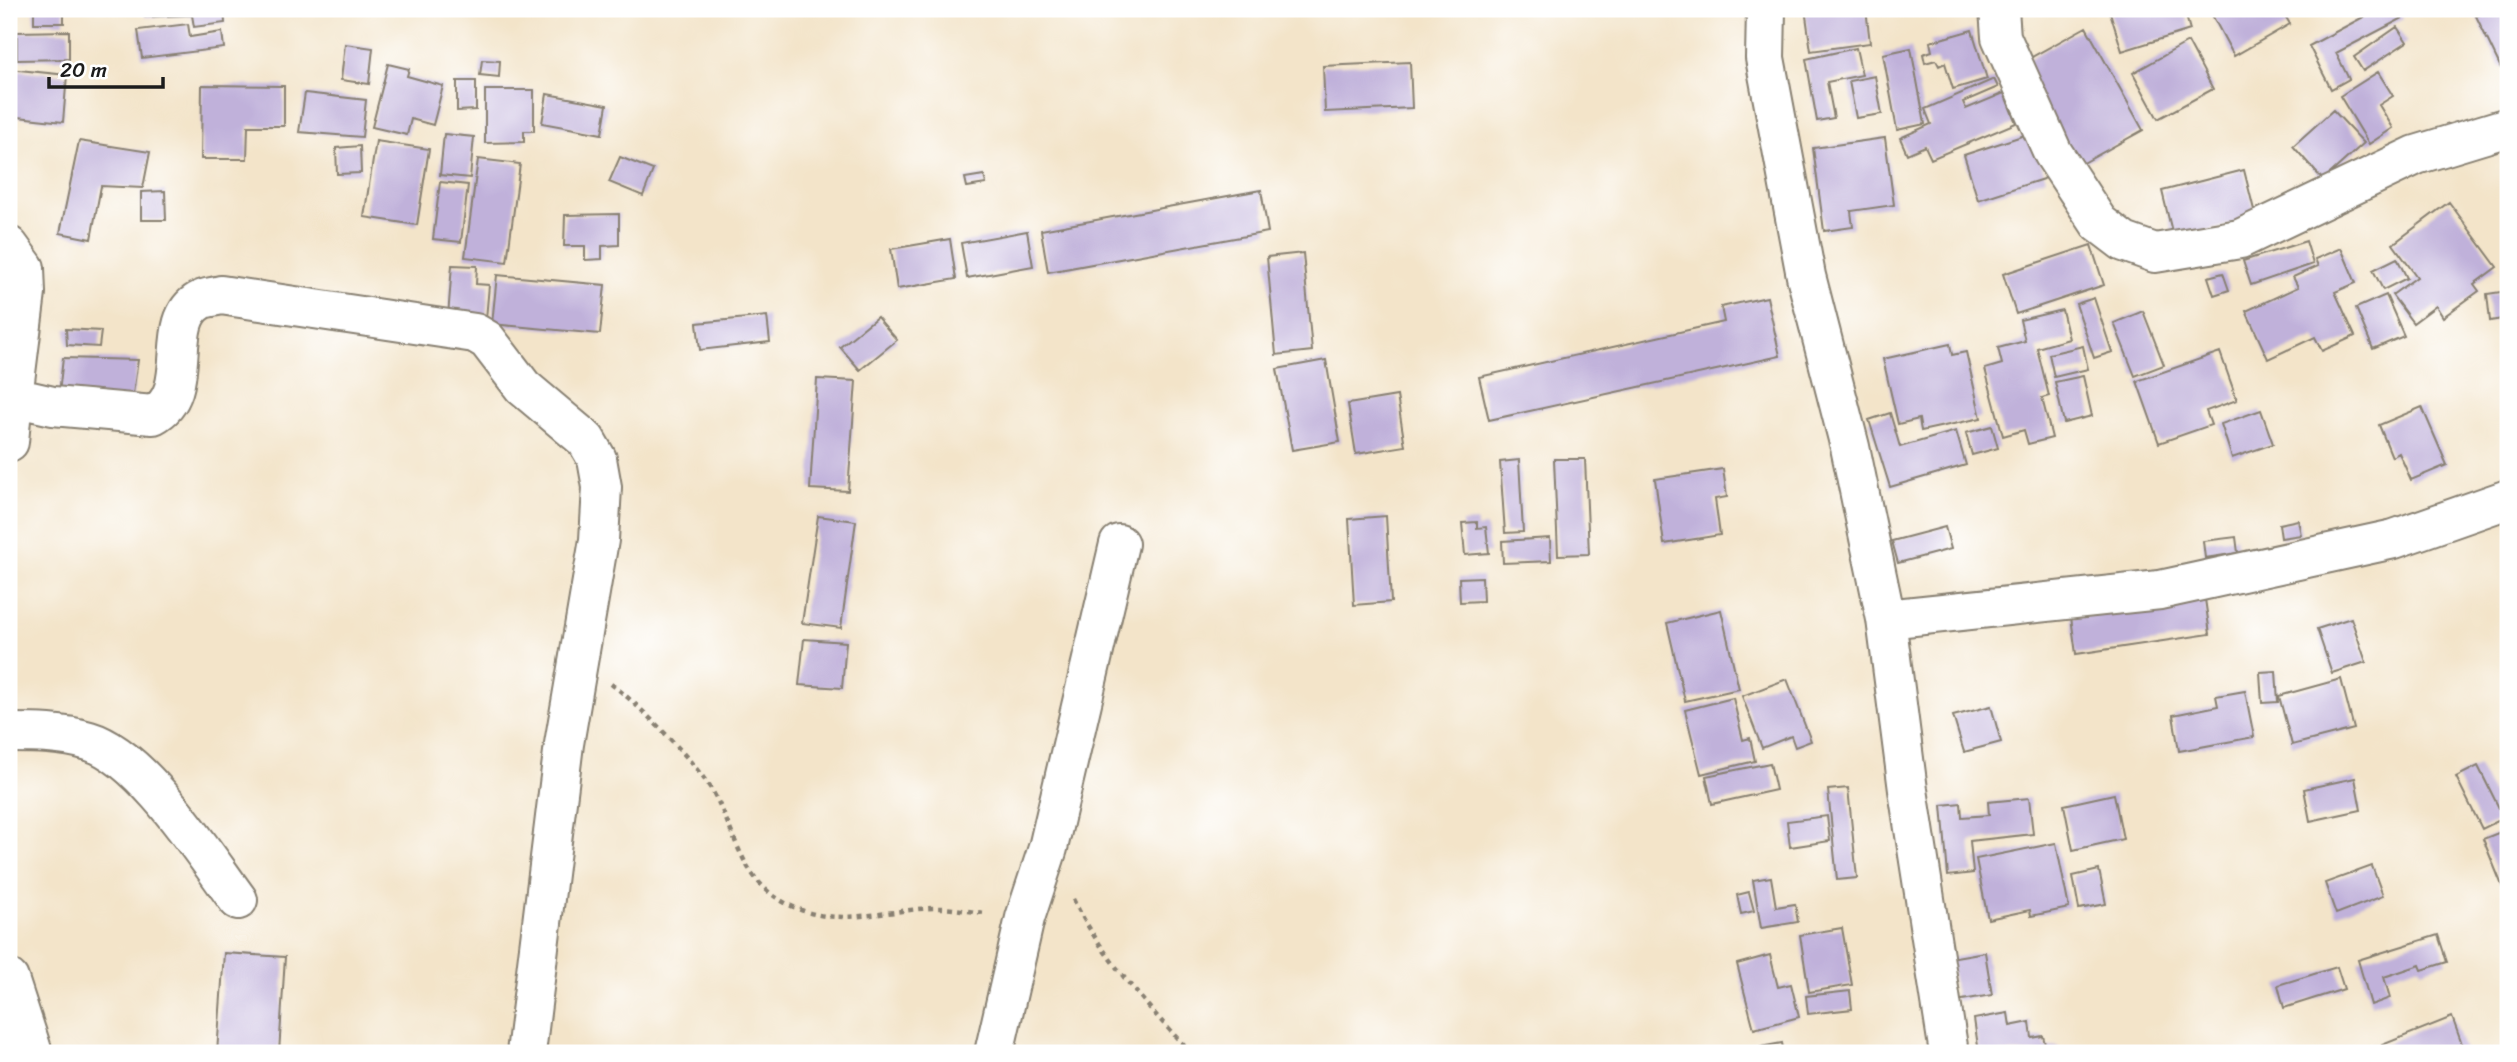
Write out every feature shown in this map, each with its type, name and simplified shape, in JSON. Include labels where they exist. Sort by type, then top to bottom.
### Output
[{"type":"street","points":[[1766,9],[1765,58],[1806,276],[1850,447],[1886,619],[1908,790],[1949,1053]]},
{"type":"street","points":[[1999,9],[2001,37],[2053,153],[2099,223],[2124,242],[2155,253],[2240,239],[2416,155],[2508,127]]},
{"type":"street","points":[[9,246],[25,268],[26,293],[11,397],[9,442]]},
{"type":"street","points":[[11,397],[53,406],[153,415],[165,408],[173,396],[181,333],[189,313],[198,301],[221,295],[475,333],[486,340],[523,387],[586,440],[597,459],[602,487],[599,540],[564,744],[526,1053]]},
{"type":"street","points":[[1886,619],[2160,590],[2394,539],[2508,499]]},
{"type":"street","points":[[994,1053],[1026,918],[1048,848],[1119,544]]},
{"type":"street","points":[[9,733],[58,733],[91,741],[117,753],[170,810],[238,900]]},
{"type":"street","points":[[9,979],[33,1053]]},
{"type":"path","points":[[578,660],[619,690],[666,735],[712,792],[734,844],[755,879],[782,902],[809,913],[831,916],[938,908],[1026,918]]},
{"type":"path","points":[[1048,848],[1091,935],[1156,1016],[1191,1053]]},
{"type":"building","points":[[34,9],[64,9],[64,23],[34,23]]},
{"type":"building","points":[[146,9],[224,9],[225,23],[194,27],[192,15],[145,17]]},
{"type":"building","points":[[1805,9],[1866,9],[1870,43],[1811,51]]},
{"type":"building","points":[[2109,9],[2184,9],[2190,30],[2122,51]]},
{"type":"building","points":[[2223,9],[2281,9],[2290,24],[2234,56],[2212,15]]},
{"type":"building","points":[[2366,9],[2399,9],[2403,18],[2336,53],[2349,79],[2331,89],[2309,46],[2369,14]]},
{"type":"building","points":[[2491,9],[2508,9],[2508,64],[2501,68],[2476,16]]},
{"type":"building","points":[[188,24],[190,37],[222,32],[224,48],[142,58],[138,30]]},
{"type":"building","points":[[2086,27],[2143,130],[2069,171],[2012,68]]},
{"type":"building","points":[[2397,27],[2407,42],[2363,71],[2354,57]]},
{"type":"building","points":[[1972,30],[1987,79],[1953,89],[1945,63],[1939,66],[1936,60],[1925,63],[1923,54],[1932,51],[1930,42]]},
{"type":"building","points":[[69,31],[69,59],[17,60],[17,32]]},
{"type":"building","points":[[2188,42],[2213,89],[2158,119],[2133,73]]},
{"type":"building","points":[[345,44],[373,48],[369,84],[341,80]]},
{"type":"building","points":[[1856,48],[1862,75],[1827,82],[1834,118],[1817,121],[1806,59]]},
{"type":"building","points":[[1911,48],[1925,124],[1897,130],[1883,54]]},
{"type":"building","points":[[482,60],[500,61],[499,77],[480,75]]},
{"type":"building","points":[[1410,62],[1412,108],[1325,112],[1323,66]]},
{"type":"building","points":[[388,64],[409,69],[407,76],[443,86],[433,125],[411,119],[407,135],[372,127]]},
{"type":"building","points":[[9,69],[67,75],[63,122],[9,116]]},
{"type":"building","points":[[2378,72],[2393,96],[2379,105],[2393,128],[2369,144],[2340,96]]},
{"type":"building","points":[[1875,76],[1882,114],[1856,118],[1849,81]]},
{"type":"building","points":[[1994,79],[1998,87],[1963,102],[1966,109],[2004,93],[2016,123],[1931,159],[1925,146],[1907,154],[1900,138],[1931,124],[1925,109]]},
{"type":"building","points":[[457,81],[476,81],[476,110],[457,111]]},
{"type":"building","points":[[202,85],[284,86],[284,126],[248,126],[247,159],[201,159]]},
{"type":"building","points":[[485,90],[534,90],[534,131],[524,131],[524,142],[485,143]]},
{"type":"building","points":[[305,93],[366,100],[362,137],[299,132]]},
{"type":"building","points":[[547,94],[607,105],[602,134],[542,123]]},
{"type":"building","points":[[2333,110],[2364,143],[2323,180],[2293,146]]},
{"type":"building","points":[[2031,133],[2046,178],[1978,200],[1964,155]]},
{"type":"building","points":[[444,134],[474,137],[470,178],[440,175]]},
{"type":"building","points":[[1885,138],[1894,205],[1851,211],[1853,227],[1824,231],[1813,148]]},
{"type":"building","points":[[79,141],[150,152],[143,188],[101,186],[91,239],[60,233]]},
{"type":"building","points":[[376,141],[429,149],[417,225],[364,217]]},
{"type":"building","points":[[360,146],[361,173],[337,174],[336,148]]},
{"type":"building","points":[[620,157],[653,170],[643,196],[609,182]]},
{"type":"building","points":[[478,159],[520,164],[507,262],[465,257]]},
{"type":"building","points":[[2244,170],[2256,218],[2174,240],[2162,191]]},
{"type":"building","points":[[984,175],[986,184],[967,187],[965,178]]},
{"type":"building","points":[[440,182],[468,185],[461,242],[433,239]]},
{"type":"building","points":[[1261,190],[1268,232],[1048,272],[1041,230]]},
{"type":"building","points":[[165,191],[166,220],[141,220],[141,192]]},
{"type":"building","points":[[2449,202],[2497,267],[2474,284],[2479,291],[2443,317],[2436,306],[2413,323],[2392,295],[2417,277],[2393,244]]},
{"type":"building","points":[[619,214],[619,245],[602,246],[602,259],[585,260],[585,246],[564,246],[565,215]]},
{"type":"building","points":[[1027,231],[1033,266],[967,278],[961,243]]},
{"type":"building","points":[[950,239],[956,279],[897,289],[891,249]]},
{"type":"building","points":[[2306,241],[2313,264],[2251,285],[2243,261]]},
{"type":"building","points":[[2091,245],[2104,285],[2016,314],[2003,274]]},
{"type":"building","points":[[2341,248],[2356,283],[2335,292],[2355,336],[2322,351],[2315,337],[2268,359],[2246,311],[2298,287],[2293,277],[2318,266],[2315,259]]},
{"type":"building","points":[[1303,253],[1312,351],[1276,355],[1267,257]]},
{"type":"building","points":[[2397,258],[2407,278],[2383,290],[2373,270]]},
{"type":"building","points":[[452,265],[477,266],[476,284],[489,285],[486,319],[448,317]]},
{"type":"building","points":[[2223,273],[2229,290],[2214,295],[2208,277]]},
{"type":"building","points":[[497,275],[605,285],[600,334],[492,324]]},
{"type":"building","points":[[2508,291],[2508,318],[2490,321],[2487,294]]},
{"type":"building","points":[[2386,295],[2404,336],[2373,349],[2356,308]]},
{"type":"building","points":[[1767,297],[1780,356],[1489,420],[1479,377],[1724,322],[1721,307]]},
{"type":"building","points":[[2094,298],[2112,352],[2094,358],[2076,304]]},
{"type":"building","points":[[2062,310],[2069,339],[2037,348],[2049,396],[2042,398],[2052,438],[2028,444],[2024,430],[2003,436],[1985,369],[2002,364],[1998,348],[2025,341],[2020,320]]},
{"type":"building","points":[[2143,311],[2164,365],[2135,376],[2114,323]]},
{"type":"building","points":[[767,316],[770,342],[700,350],[697,323]]},
{"type":"building","points":[[877,317],[897,340],[860,370],[840,347]]},
{"type":"building","points":[[66,329],[101,331],[99,347],[67,345]]},
{"type":"building","points":[[1950,344],[1952,355],[1966,352],[1981,418],[1921,431],[1919,419],[1898,424],[1883,359]]},
{"type":"building","points":[[2083,346],[2088,369],[2054,377],[2049,354]]},
{"type":"building","points":[[2220,352],[2237,400],[2206,411],[2211,425],[2159,443],[2137,381]]},
{"type":"building","points":[[63,358],[138,360],[132,401],[59,393]]},
{"type":"building","points":[[1326,360],[1340,442],[1292,450],[1277,369]]},
{"type":"building","points":[[2083,376],[2092,416],[2064,423],[2055,382]]},
{"type":"building","points":[[817,379],[856,381],[848,491],[810,489]]},
{"type":"building","points":[[1397,396],[1405,446],[1356,454],[1348,404]]},
{"type":"building","points":[[2422,407],[2447,465],[2411,480],[2399,453],[2392,457],[2379,425]]},
{"type":"building","points":[[2261,410],[2273,444],[2232,458],[2221,424]]},
{"type":"building","points":[[1890,413],[1900,447],[1956,431],[1966,465],[1890,487],[1869,420]]},
{"type":"building","points":[[1992,426],[1998,448],[1972,455],[1966,433]]},
{"type":"building","points":[[1554,459],[1585,459],[1589,554],[1558,555]]},
{"type":"building","points":[[1519,460],[1523,532],[1505,533],[1500,462]]},
{"type":"building","points":[[1723,469],[1727,497],[1715,499],[1720,535],[1664,544],[1655,479]]},
{"type":"building","points":[[818,516],[856,521],[841,628],[802,623]]},
{"type":"building","points":[[1386,516],[1391,602],[1354,605],[1349,519]]},
{"type":"building","points":[[2298,520],[2301,535],[2281,538],[2279,524]]},
{"type":"building","points":[[1477,522],[1477,528],[1486,527],[1489,553],[1465,555],[1462,523]]},
{"type":"building","points":[[1945,527],[1951,549],[1898,563],[1892,541]]},
{"type":"building","points":[[2236,537],[2238,553],[2205,558],[2203,541]]},
{"type":"building","points":[[1550,538],[1551,561],[1503,563],[1502,541]]},
{"type":"building","points":[[1482,577],[1483,601],[1460,602],[1459,578]]},
{"type":"building","points":[[2205,599],[2210,634],[2076,654],[2071,617]]},
{"type":"building","points":[[1721,610],[1739,689],[1685,701],[1667,623]]},
{"type":"building","points":[[2351,618],[2366,662],[2332,673],[2317,629]]},
{"type":"building","points":[[804,639],[846,642],[842,688],[799,685]]},
{"type":"building","points":[[2276,671],[2278,702],[2262,703],[2260,672]]},
{"type":"building","points":[[1787,679],[1811,741],[1795,747],[1791,736],[1762,748],[1742,696]]},
{"type":"building","points":[[2341,679],[2354,729],[2292,745],[2279,696]]},
{"type":"building","points":[[2245,691],[2254,737],[2179,751],[2173,715],[2218,706],[2216,696]]},
{"type":"building","points":[[1733,698],[1743,740],[1750,738],[1755,761],[1701,774],[1685,710]]},
{"type":"building","points":[[1991,706],[2001,742],[1964,752],[1953,716]]},
{"type":"building","points":[[1770,763],[1776,790],[1712,804],[1706,776]]},
{"type":"building","points":[[2478,766],[2504,818],[2482,829],[2456,777]]},
{"type":"building","points":[[2355,778],[2361,810],[2310,821],[2304,789]]},
{"type":"building","points":[[1848,788],[1857,878],[1837,880],[1828,790]]},
{"type":"building","points":[[2114,794],[2123,839],[2073,850],[2064,805]]},
{"type":"building","points":[[2029,798],[2033,834],[1970,841],[1973,873],[1948,876],[1942,805],[1961,803],[1962,817],[1989,815],[1988,802]]},
{"type":"building","points":[[1827,816],[1830,841],[1790,847],[1787,821]]},
{"type":"building","points":[[2508,829],[2508,885],[2503,888],[2483,839]]},
{"type":"building","points":[[2056,843],[2069,908],[2031,916],[2030,910],[1988,919],[1976,859]]},
{"type":"building","points":[[2372,866],[2383,896],[2336,914],[2325,883]]},
{"type":"building","points":[[2099,870],[2106,904],[2079,909],[2073,876]]},
{"type":"building","points":[[1771,877],[1776,907],[1795,904],[1798,922],[1761,928],[1753,880]]},
{"type":"building","points":[[1749,892],[1754,911],[1741,914],[1737,895]]},
{"type":"building","points":[[1842,928],[1852,985],[1809,992],[1800,935]]},
{"type":"building","points":[[2438,935],[2447,962],[2422,970],[2420,965],[2384,977],[2390,998],[2371,1005],[2358,960]]},
{"type":"building","points":[[1985,952],[1992,995],[1956,1001],[1950,958]]},
{"type":"building","points":[[224,953],[285,957],[279,1053],[217,1053]]},
{"type":"building","points":[[1770,955],[1778,987],[1791,984],[1799,1017],[1754,1029],[1737,964]]},
{"type":"building","points":[[2337,967],[2344,989],[2284,1008],[2278,985]]},
{"type":"building","points":[[1850,991],[1852,1009],[1808,1014],[1806,996]]},
{"type":"building","points":[[2008,1013],[2010,1026],[2030,1022],[2032,1038],[2043,1036],[2046,1048],[2058,1046],[2060,1053],[1979,1053],[1974,1019]]},
{"type":"building","points":[[2452,1017],[2465,1053],[2385,1053],[2382,1045]]},
{"type":"building","points":[[1782,1043],[1784,1053],[1733,1053],[1733,1052]]}]
